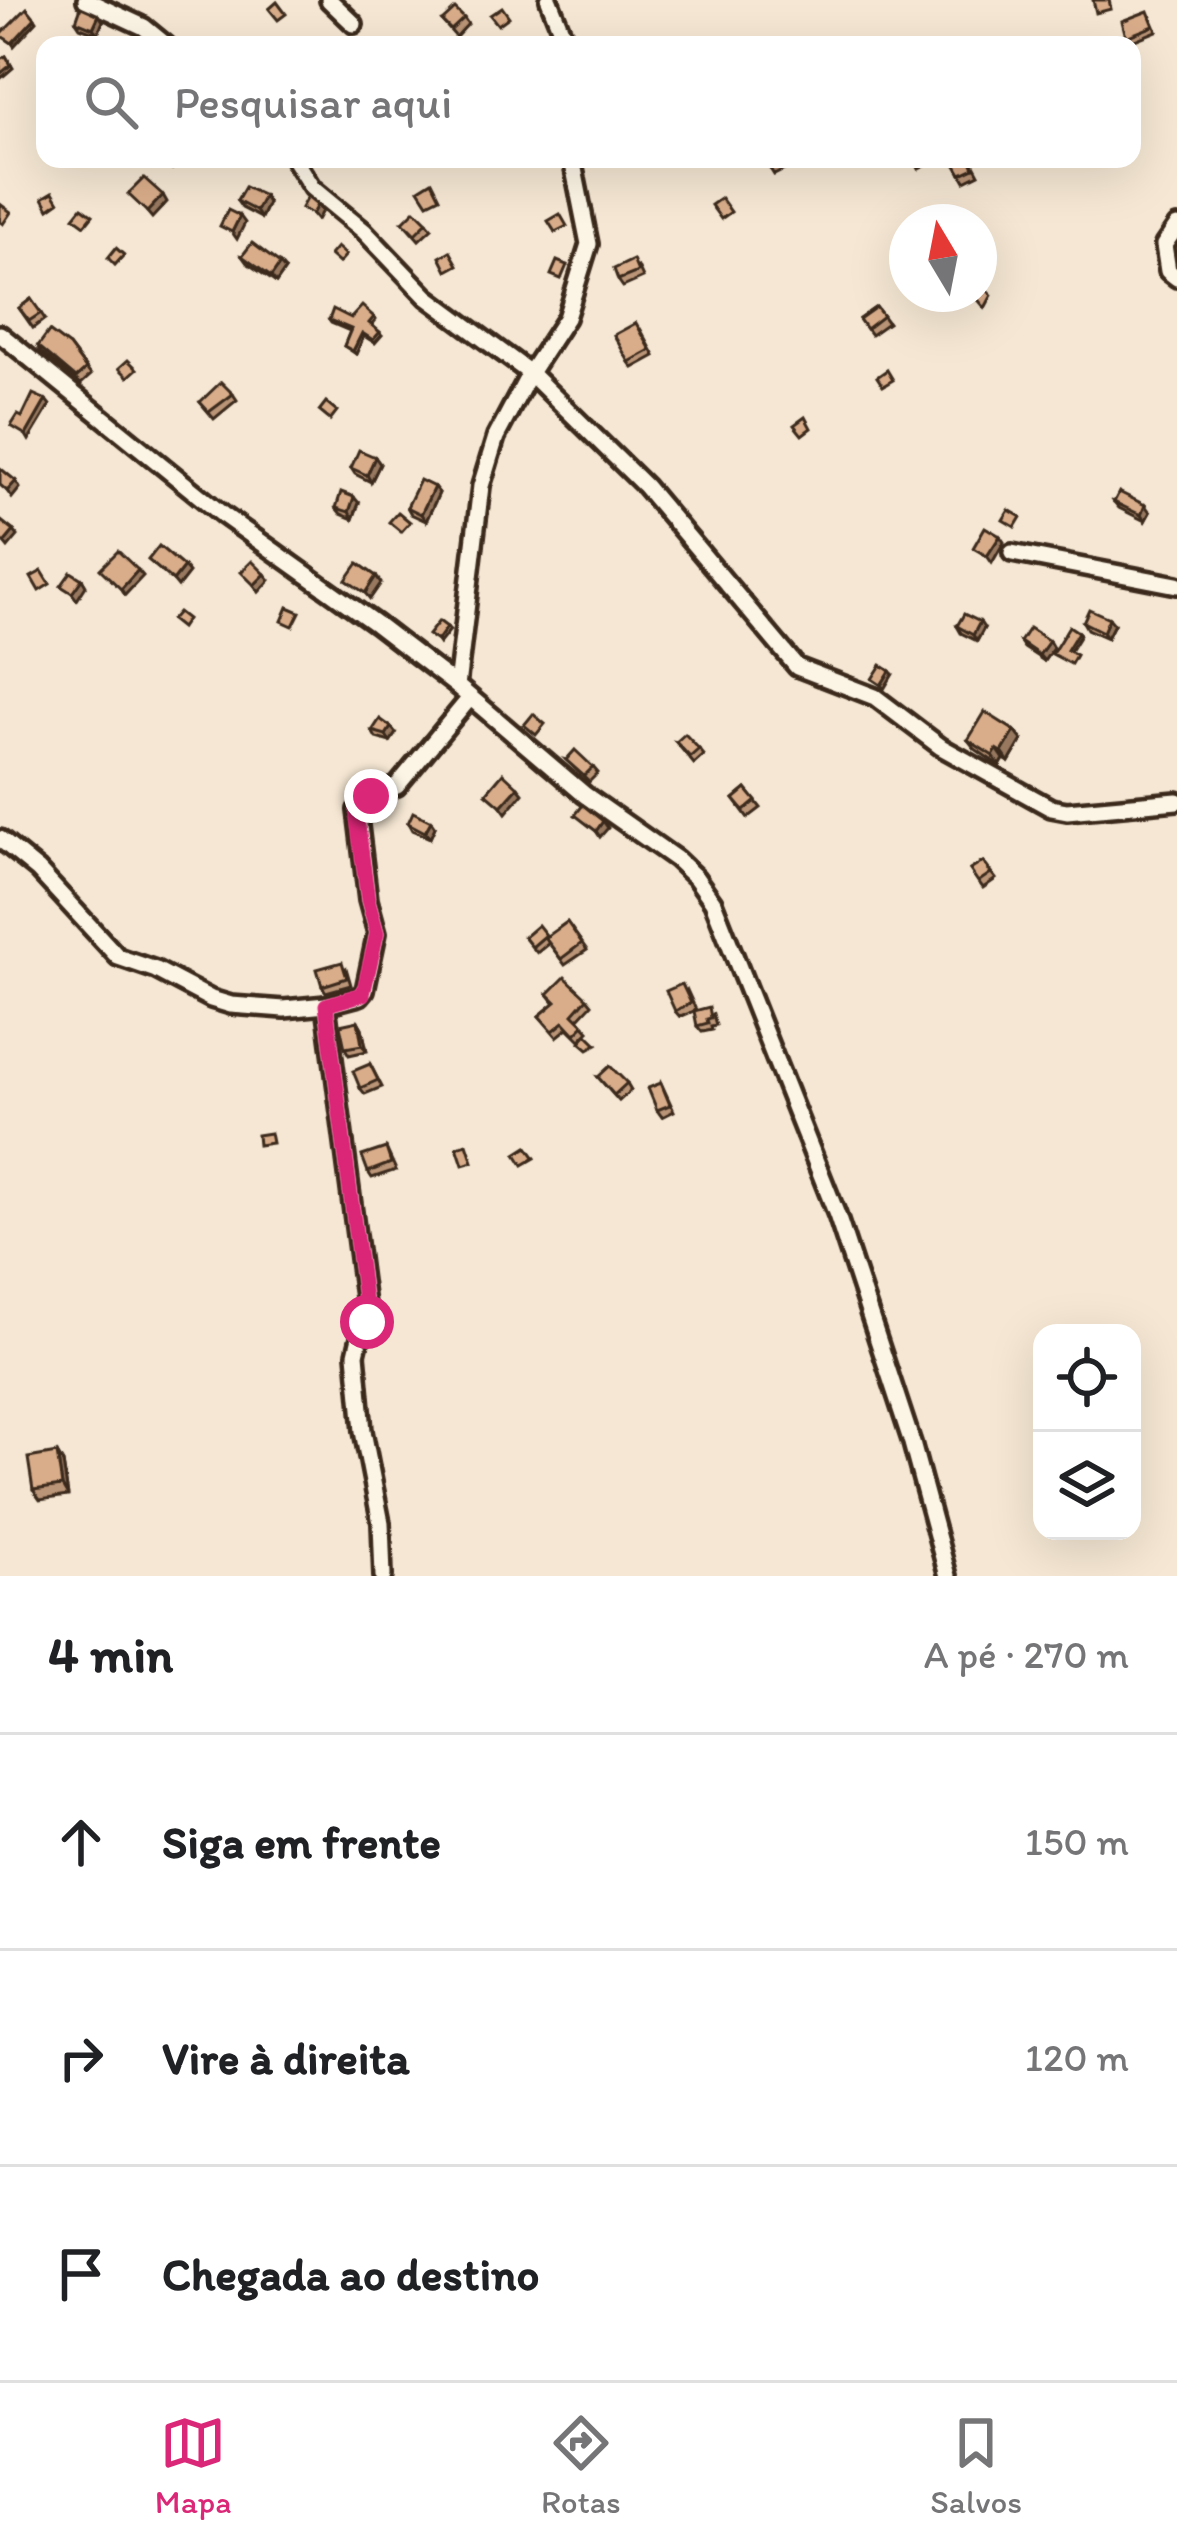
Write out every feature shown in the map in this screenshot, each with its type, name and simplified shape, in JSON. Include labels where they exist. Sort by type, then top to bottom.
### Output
[{"type":"street","points":[[86,0],[156,36]]},
{"type":"street","points":[[328,0],[354,24]]},
{"type":"street","points":[[549,0],[563,36]]},
{"type":"street","points":[[300,168],[312,188],[364,231],[427,297],[530,373],[645,486],[796,667],[874,697],[941,747],[1051,808],[1067,811],[1177,802]]},
{"type":"street","points":[[0,839],[38,870],[125,961],[231,1005],[284,1009],[326,1005],[363,994],[377,940],[357,810],[371,796],[397,786],[463,692],[481,486],[496,437],[566,318],[589,244],[574,168]]},
{"type":"street","points":[[1177,226],[1164,245],[1168,271],[1177,278]]},
{"type":"street","points":[[0,334],[223,515],[463,692],[585,795],[696,878],[713,902],[837,1215],[912,1443],[948,1576]]},
{"type":"street","points":[[1012,553],[1177,585]]},
{"type":"street","points":[[326,1005],[367,1322],[356,1354],[363,1431],[381,1523],[383,1576]]},
{"type":"building","points":[[1093,0],[1109,0],[1111,9],[1096,13]]},
{"type":"building","points":[[277,2],[286,14],[278,20],[269,9]]},
{"type":"building","points":[[81,7],[99,15],[93,28],[76,21]]},
{"type":"building","points":[[502,7],[509,17],[498,25],[490,15]]},
{"type":"building","points":[[27,8],[35,18],[12,43],[0,35]]},
{"type":"building","points":[[455,9],[464,18],[451,30],[442,21]]},
{"type":"building","points":[[1148,11],[1154,26],[1126,36],[1122,21]]},
{"type":"building","points":[[6,56],[11,65],[0,74],[0,59]]},
{"type":"building","points":[[144,178],[163,195],[147,212],[128,194]]},
{"type":"building","points":[[432,181],[440,197],[428,203],[419,189]]},
{"type":"building","points":[[245,187],[264,196],[256,211],[237,201]]},
{"type":"building","points":[[53,192],[59,202],[49,209],[43,198]]},
{"type":"building","points":[[307,197],[317,205],[312,214],[301,208]]},
{"type":"building","points":[[721,198],[731,212],[721,219],[711,205]]},
{"type":"building","points":[[0,204],[11,212],[3,224],[0,222]]},
{"type":"building","points":[[82,207],[93,215],[85,225],[74,217]]},
{"type":"building","points":[[228,210],[240,216],[232,232],[220,226]]},
{"type":"building","points":[[415,210],[427,222],[415,234],[403,222]]},
{"type":"building","points":[[560,214],[567,226],[555,232],[548,221]]},
{"type":"building","points":[[252,243],[280,264],[271,277],[242,256]]},
{"type":"building","points":[[337,247],[346,255],[339,263],[330,255]]},
{"type":"building","points":[[116,248],[124,255],[115,265],[108,258]]},
{"type":"building","points":[[450,251],[458,265],[447,271],[440,257]]},
{"type":"building","points":[[633,260],[638,272],[618,280],[614,269]]},
{"type":"building","points":[[557,261],[567,265],[561,279],[551,275]]},
{"type":"building","points":[[31,299],[41,313],[29,321],[19,308]]},
{"type":"building","points":[[362,306],[374,317],[369,323],[380,332],[373,340],[362,333],[353,351],[344,346],[351,329],[329,320],[333,309],[351,318]]},
{"type":"building","points":[[876,307],[883,316],[866,329],[859,319]]},
{"type":"building","points":[[636,323],[651,350],[629,362],[614,335]]},
{"type":"building","points":[[49,331],[69,346],[86,369],[76,378],[38,346]]},
{"type":"building","points":[[128,360],[137,369],[128,377],[119,368]]},
{"type":"building","points":[[887,370],[893,380],[883,386],[877,377]]},
{"type":"building","points":[[221,382],[233,394],[209,412],[200,402]]},
{"type":"building","points":[[33,394],[46,400],[26,435],[11,426],[18,415],[22,417]]},
{"type":"building","points":[[326,402],[337,411],[330,420],[319,411]]},
{"type":"building","points":[[805,417],[811,428],[802,435],[794,425]]},
{"type":"building","points":[[359,450],[375,457],[367,475],[351,468]]},
{"type":"building","points":[[0,468],[16,481],[7,491],[0,485]]},
{"type":"building","points":[[420,480],[434,487],[421,514],[407,507]]},
{"type":"building","points":[[341,492],[354,497],[349,512],[336,508]]},
{"type":"building","points":[[1119,492],[1145,505],[1141,515],[1114,502]]},
{"type":"building","points":[[1009,510],[1021,517],[1015,527],[1003,520]]},
{"type":"building","points":[[398,512],[410,522],[401,532],[389,522]]},
{"type":"building","points":[[0,520],[14,531],[4,543],[0,539]]},
{"type":"building","points":[[985,527],[1000,536],[987,556],[973,548]]},
{"type":"building","points":[[159,546],[184,567],[173,581],[148,560]]},
{"type":"building","points":[[118,551],[138,570],[121,589],[100,569]]},
{"type":"building","points":[[252,561],[265,574],[254,585],[241,572]]},
{"type":"building","points":[[358,563],[376,576],[365,593],[346,580]]},
{"type":"building","points":[[42,571],[50,584],[39,591],[31,577]]},
{"type":"building","points":[[71,572],[82,579],[72,593],[61,586]]},
{"type":"building","points":[[288,607],[300,612],[293,626],[282,621]]},
{"type":"building","points":[[1089,609],[1109,618],[1103,632],[1083,622]]},
{"type":"building","points":[[178,612],[187,619],[181,628],[171,620]]},
{"type":"building","points":[[964,614],[980,622],[973,635],[957,626]]},
{"type":"building","points":[[439,621],[447,627],[437,641],[428,635]]},
{"type":"building","points":[[1069,626],[1078,632],[1067,650],[1076,655],[1071,664],[1052,654]]},
{"type":"building","points":[[1029,628],[1049,641],[1039,655],[1020,642]]},
{"type":"building","points":[[881,665],[890,671],[881,685],[872,679]]},
{"type":"building","points":[[985,712],[1015,731],[1002,752],[997,749],[993,756],[968,740]]},
{"type":"building","points":[[533,714],[545,724],[536,735],[524,725]]},
{"type":"building","points":[[380,719],[391,727],[386,735],[372,731]]},
{"type":"building","points":[[685,734],[699,749],[690,757],[676,742]]},
{"type":"building","points":[[575,750],[593,767],[584,776],[566,760]]},
{"type":"building","points":[[503,773],[518,787],[501,806],[486,793]]},
{"type":"building","points":[[746,789],[756,801],[744,811],[734,799]]},
{"type":"building","points":[[583,805],[603,821],[596,831],[575,815]]},
{"type":"building","points":[[413,812],[431,821],[425,832],[408,823]]},
{"type":"building","points":[[983,862],[991,873],[978,882],[970,870]]},
{"type":"building","points":[[567,922],[582,943],[561,959],[545,938]]},
{"type":"building","points":[[538,925],[546,935],[532,947],[524,937]]},
{"type":"building","points":[[342,962],[347,978],[322,986],[317,969]]},
{"type":"building","points":[[565,977],[587,998],[573,1014],[584,1025],[575,1034],[564,1022],[553,1031],[539,1016],[556,1002],[548,994]]},
{"type":"building","points":[[682,984],[691,1003],[675,1011],[666,991]]},
{"type":"building","points":[[709,1007],[708,1023],[697,1026],[694,1011]]},
{"type":"building","points":[[358,1021],[362,1045],[345,1048],[340,1025]]},
{"type":"building","points":[[587,1034],[597,1044],[588,1049],[580,1042]]},
{"type":"building","points":[[370,1064],[378,1080],[360,1088],[353,1071]]},
{"type":"building","points":[[610,1066],[627,1083],[614,1095],[598,1077]]},
{"type":"building","points":[[661,1083],[670,1105],[657,1110],[648,1088]]},
{"type":"building","points":[[270,1133],[272,1143],[258,1145],[257,1135]]},
{"type":"building","points":[[467,1144],[473,1162],[463,1165],[457,1147]]},
{"type":"building","points":[[527,1147],[535,1158],[523,1165],[516,1154]]},
{"type":"building","points":[[386,1148],[391,1163],[368,1172],[362,1156]]},
{"type":"building","points":[[57,1453],[62,1486],[33,1490],[28,1458]]},
{"type":"route","points":[[367,1322],[326,1005],[363,994],[377,940],[357,819],[357,810],[371,796]]}]
